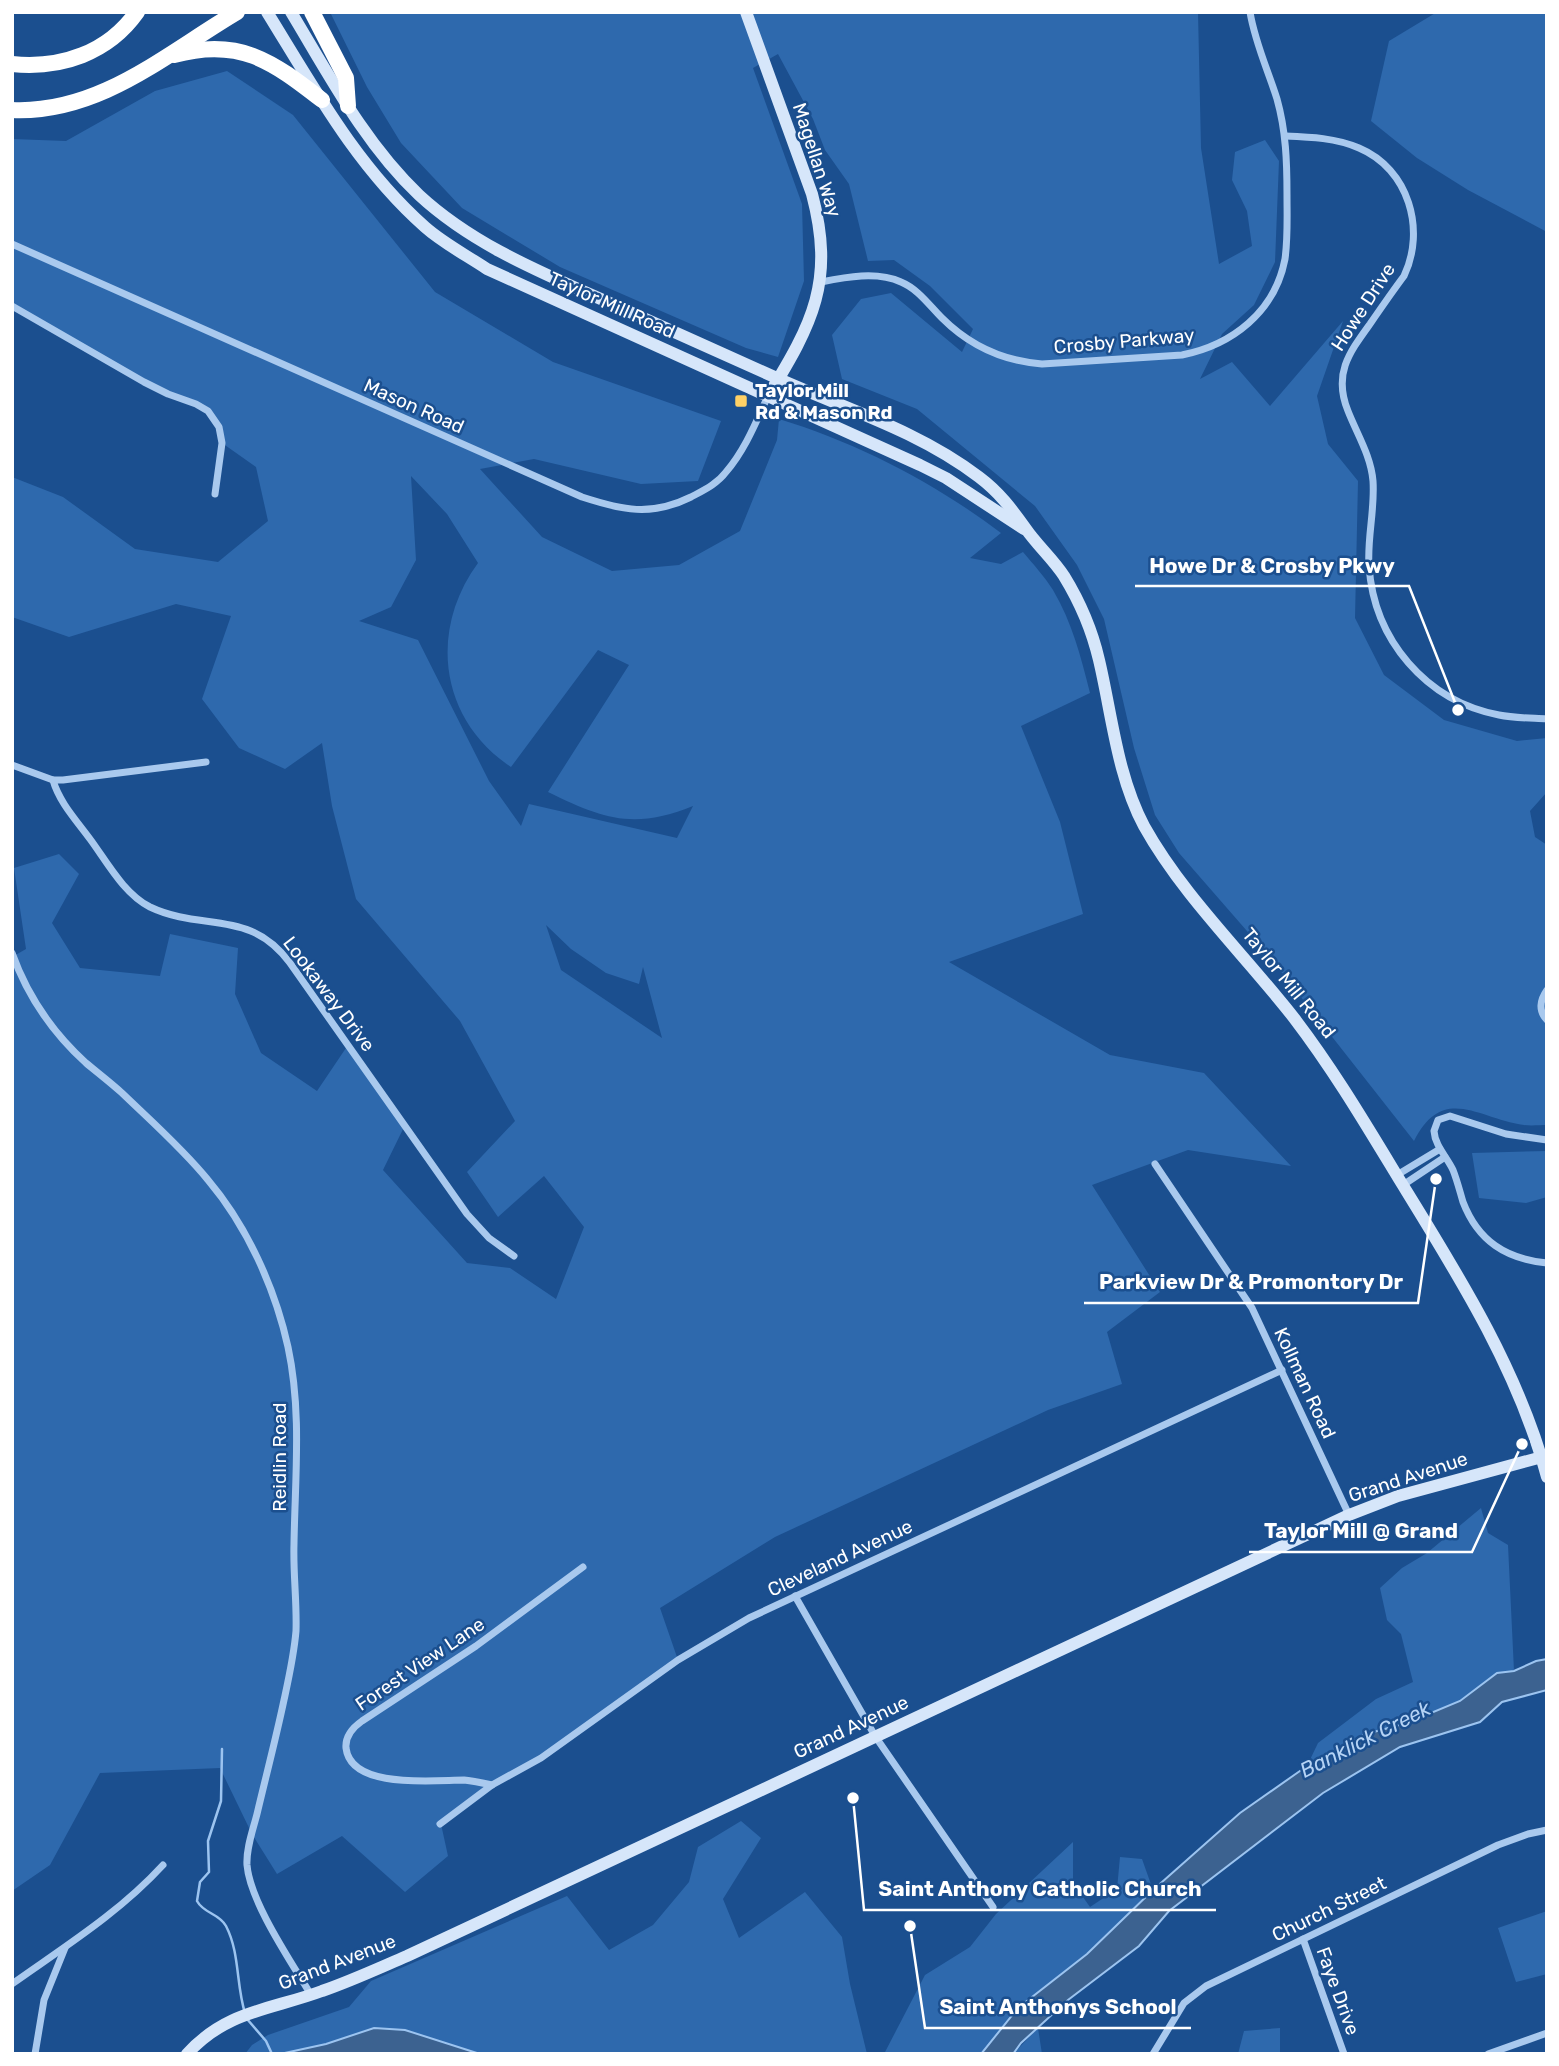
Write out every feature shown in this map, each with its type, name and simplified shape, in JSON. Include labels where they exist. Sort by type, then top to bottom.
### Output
[{"type":"highway","points":[[12,64],[52,64],[84,55],[113,38],[137,12]]},
{"type":"highway","points":[[12,110],[39,110],[76,103],[109,90],[237,12]]},
{"type":"highway","points":[[312,12],[346,78],[348,106]]},
{"type":"highway","points":[[165,58],[207,48],[249,53],[282,70],[322,100]]},
{"type":"main road","name":"Taylor Mill Road","points":[[267,12],[322,100],[371,171],[425,227],[441,239],[499,275],[946,478],[1027,531]]},
{"type":"main road","name":"Taylor Mill Road","points":[[291,12],[370,137],[415,191],[477,238],[534,269],[852,409],[942,452],[986,482],[1013,508],[1027,531],[1064,576],[1081,608],[1098,656],[1125,776],[1143,824],[1169,866],[1324,1057],[1355,1103],[1504,1361],[1544,1457],[1547,1477]]},
{"type":"main road","name":"Magellan Way","points":[[746,12],[812,194],[821,239],[821,282],[817,300],[803,336],[768,397]]},
{"type":"main road","name":"Grand Avenue","points":[[187,2054],[209,2034],[237,2017],[311,1995],[419,1950],[1349,1515],[1398,1496],[1544,1457]]},
{"type":"street","name":"Crosby Parkway","points":[[821,282],[866,276],[900,281],[920,295],[962,337],[1006,358],[1024,363],[1182,355],[1203,350],[1236,334],[1257,315],[1273,292],[1281,273],[1287,237],[1285,136],[1277,99],[1253,29],[1250,12]]},
{"type":"street","name":"Howe Drive","points":[[1285,136],[1332,139],[1363,149],[1395,175],[1410,204],[1413,219],[1410,262],[1404,276],[1348,356],[1342,379],[1344,402],[1372,473],[1374,492],[1369,564],[1375,601],[1383,622],[1405,660],[1421,678],[1443,694],[1457,702],[1499,715],[1547,719]]},
{"type":"street","name":"Mason Road","points":[[12,244],[570,492],[615,508],[662,508],[708,488],[727,472],[744,447],[768,397]]},
{"type":"street","points":[[12,306],[144,382],[208,411],[219,427],[222,443],[215,494]]},
{"type":"street","points":[[12,765],[53,780],[206,762]]},
{"type":"street","name":"Lookaway Drive","points":[[53,780],[69,811],[124,885],[137,898],[168,913],[250,929],[275,944],[467,1214],[489,1238],[514,1255]]},
{"type":"street","name":"Reidlin Road","points":[[12,953],[24,984],[42,1013],[68,1045],[188,1158],[223,1198],[278,1307],[295,1387],[298,1431],[293,1547],[296,1631],[281,1718],[250,1842],[247,1865],[262,1907],[311,1995]]},
{"type":"street","points":[[1547,990],[1541,1006],[1543,1016],[1547,1020]]},
{"type":"street","points":[[1547,1140],[1506,1134],[1450,1116],[1438,1120],[1434,1137],[1453,1171],[1464,1204],[1490,1243],[1513,1256],[1547,1263]]},
{"type":"street","points":[[1400,1180],[1440,1149]]},
{"type":"street","points":[[1400,1180],[1444,1157]]},
{"type":"street","name":"Kollman Road","points":[[1155,1164],[1252,1308],[1349,1515]]},
{"type":"street","name":"Cleveland Avenue","points":[[440,1824],[492,1785],[541,1758],[700,1646],[748,1618],[1282,1370]]},
{"type":"street","name":"Forest View Lane","points":[[492,1785],[469,1780],[398,1780],[375,1777],[362,1771],[351,1760],[346,1744],[347,1735],[362,1721],[476,1646],[583,1567]]},
{"type":"street","points":[[795,1596],[875,1736],[993,1907]]},
{"type":"street","name":"Church Street","points":[[1153,2054],[1176,2015],[1193,1995],[1498,1845],[1547,1830]]},
{"type":"street","points":[[12,1984],[136,1892],[163,1865]]},
{"type":"street","name":"Faye Drive","points":[[1303,1939],[1344,2054]]},
{"type":"street","points":[[35,2054],[44,2000],[65,1947]]},
{"type":"street","points":[[1488,2054],[1547,2034]]},
{"type":"shaded area","points":[[330,12],[1198,12],[1201,148],[1219,264],[1252,246],[1247,211],[1232,180],[1235,152],[1265,140],[1279,161],[1275,262],[1254,305],[1222,334],[1200,379],[1232,362],[1270,406],[1343,321],[1317,396],[1328,444],[1358,481],[1355,618],[1384,675],[1444,720],[1517,741],[1547,738],[1547,792],[1530,811],[1535,837],[1547,845],[1547,1125],[1524,1125],[1477,1112],[1450,1109],[1437,1113],[1425,1123],[1414,1141],[1267,954],[1179,853],[1155,815],[1134,748],[1104,619],[1077,565],[1035,506],[917,409],[842,379],[832,335],[861,299],[891,293],[962,352],[973,329],[930,286],[894,260],[868,261],[849,184],[825,150],[813,119],[778,54],[753,68],[802,204],[804,281],[778,357],[746,348],[560,267],[462,208],[401,143],[367,87]]},
{"type":"shaded area","points":[[1437,12],[1547,12],[1547,232],[1468,190],[1417,158],[1371,121],[1389,41]]},
{"type":"shaded area","points":[[227,71],[293,115],[435,292],[553,362],[721,421],[698,481],[641,484],[534,459],[480,469],[542,537],[612,571],[679,565],[740,531],[777,440],[779,419],[838,440],[895,466],[950,497],[1001,533],[970,558],[1001,564],[1023,552],[1060,602],[1075,640],[1090,693],[1021,726],[1060,822],[1083,914],[949,962],[1110,1055],[1204,1073],[1291,1166],[1188,1150],[1092,1185],[1160,1292],[1107,1332],[1122,1384],[1048,1410],[775,1537],[660,1608],[678,1660],[541,1758],[492,1785],[441,1824],[448,1856],[405,1892],[342,1836],[277,1874],[252,1834],[220,1768],[100,1773],[50,1865],[12,1891],[12,957],[26,949],[14,868],[59,854],[79,874],[52,923],[80,968],[160,976],[170,934],[238,948],[235,994],[261,1053],[317,1091],[348,1045],[405,1125],[383,1170],[467,1263],[510,1268],[556,1299],[584,1227],[544,1176],[498,1217],[467,1172],[515,1121],[460,1021],[356,899],[332,806],[322,743],[285,769],[239,748],[202,699],[231,616],[176,604],[69,637],[12,617],[12,477],[63,497],[135,549],[218,562],[268,521],[256,467],[222,443],[221,434],[208,411],[168,394],[12,306],[12,139],[66,141],[155,91]],"holes":[[[411,476],[447,514],[478,563],[462,589],[452,617],[448,645],[449,673],[456,700],[469,725],[487,748],[511,767],[598,650],[629,665],[548,792],[602,815],[619,818],[653,818],[693,806],[677,838],[529,804],[521,826],[489,781],[418,640],[359,621],[391,607],[416,560]],[[546,925],[571,949],[606,973],[639,984],[643,967],[662,1038],[561,970]]]},
{"type":"shaded area","points":[[1547,1151],[1547,1197],[1526,1203],[1479,1198],[1472,1153]]},
{"type":"shaded area","points":[[1481,1508],[1488,1533],[1508,1545],[1514,1671],[1497,1673],[1460,1701],[1407,1723],[1366,1734],[1307,1766],[1318,1743],[1376,1699],[1413,1682],[1401,1634],[1387,1620],[1380,1588]]},
{"type":"shaded area","points":[[741,1821],[761,1838],[723,1899],[739,1938],[805,1892],[842,1937],[867,2054],[480,2054],[405,2030],[280,2054],[245,2054],[252,2045],[268,2035],[349,2007],[371,1981],[567,1896],[609,1950],[653,1925],[689,1882],[698,1847]]},
{"type":"shaded area","points":[[1073,1842],[1073,1883],[1090,1907],[1117,1889],[1120,1857],[1142,1859],[1153,1890],[1087,1954],[1018,2008],[981,2054],[884,2054],[925,1975],[970,1947],[996,1914]]},
{"type":"shaded area","points":[[1547,1911],[1547,1974],[1516,1982],[1498,1928]]},
{"type":"shaded area","points":[[1038,2028],[1042,2054],[1013,2054]]},
{"type":"shaded area","points":[[1280,2028],[1280,2054],[1238,2054],[1244,2031]]},
{"type":"water","name":"Banklick Creek","points":[[1547,1659],[1547,1690],[1502,1702],[1480,1722],[1400,1747],[1323,1793],[1169,1911],[1139,1946],[1068,2000],[1021,2043],[1013,2054],[981,2054],[1018,2008],[1087,1954],[1153,1890],[1240,1813],[1307,1766],[1366,1734],[1407,1723],[1460,1701],[1497,1673],[1514,1671]]},
{"type":"water","points":[[374,2028],[405,2030],[480,2054],[280,2054],[326,2044]]},
{"type":"waterway","points":[[222,1749],[221,1801],[208,1841],[209,1872],[200,1882],[197,1901],[226,1926],[236,1958],[245,2013]]},
{"type":"waterway","points":[[247,2019],[266,2041],[272,2054]]},
{"type":"place","name":"Taylor Mill Rd & Mason Rd","points":[[741,401]]},
{"type":"place","name":"Howe Dr & Crosby Pkwy","points":[[1458,710]]},
{"type":"place","name":"Parkview Dr & Promontory Dr","points":[[1436,1179]]},
{"type":"place","name":"Taylor Mill @ Grand","points":[[1522,1444]]},
{"type":"place","name":"Saint Anthony Catholic Church","points":[[853,1798]]},
{"type":"place","name":"Saint Anthonys School","points":[[910,1926]]}]
